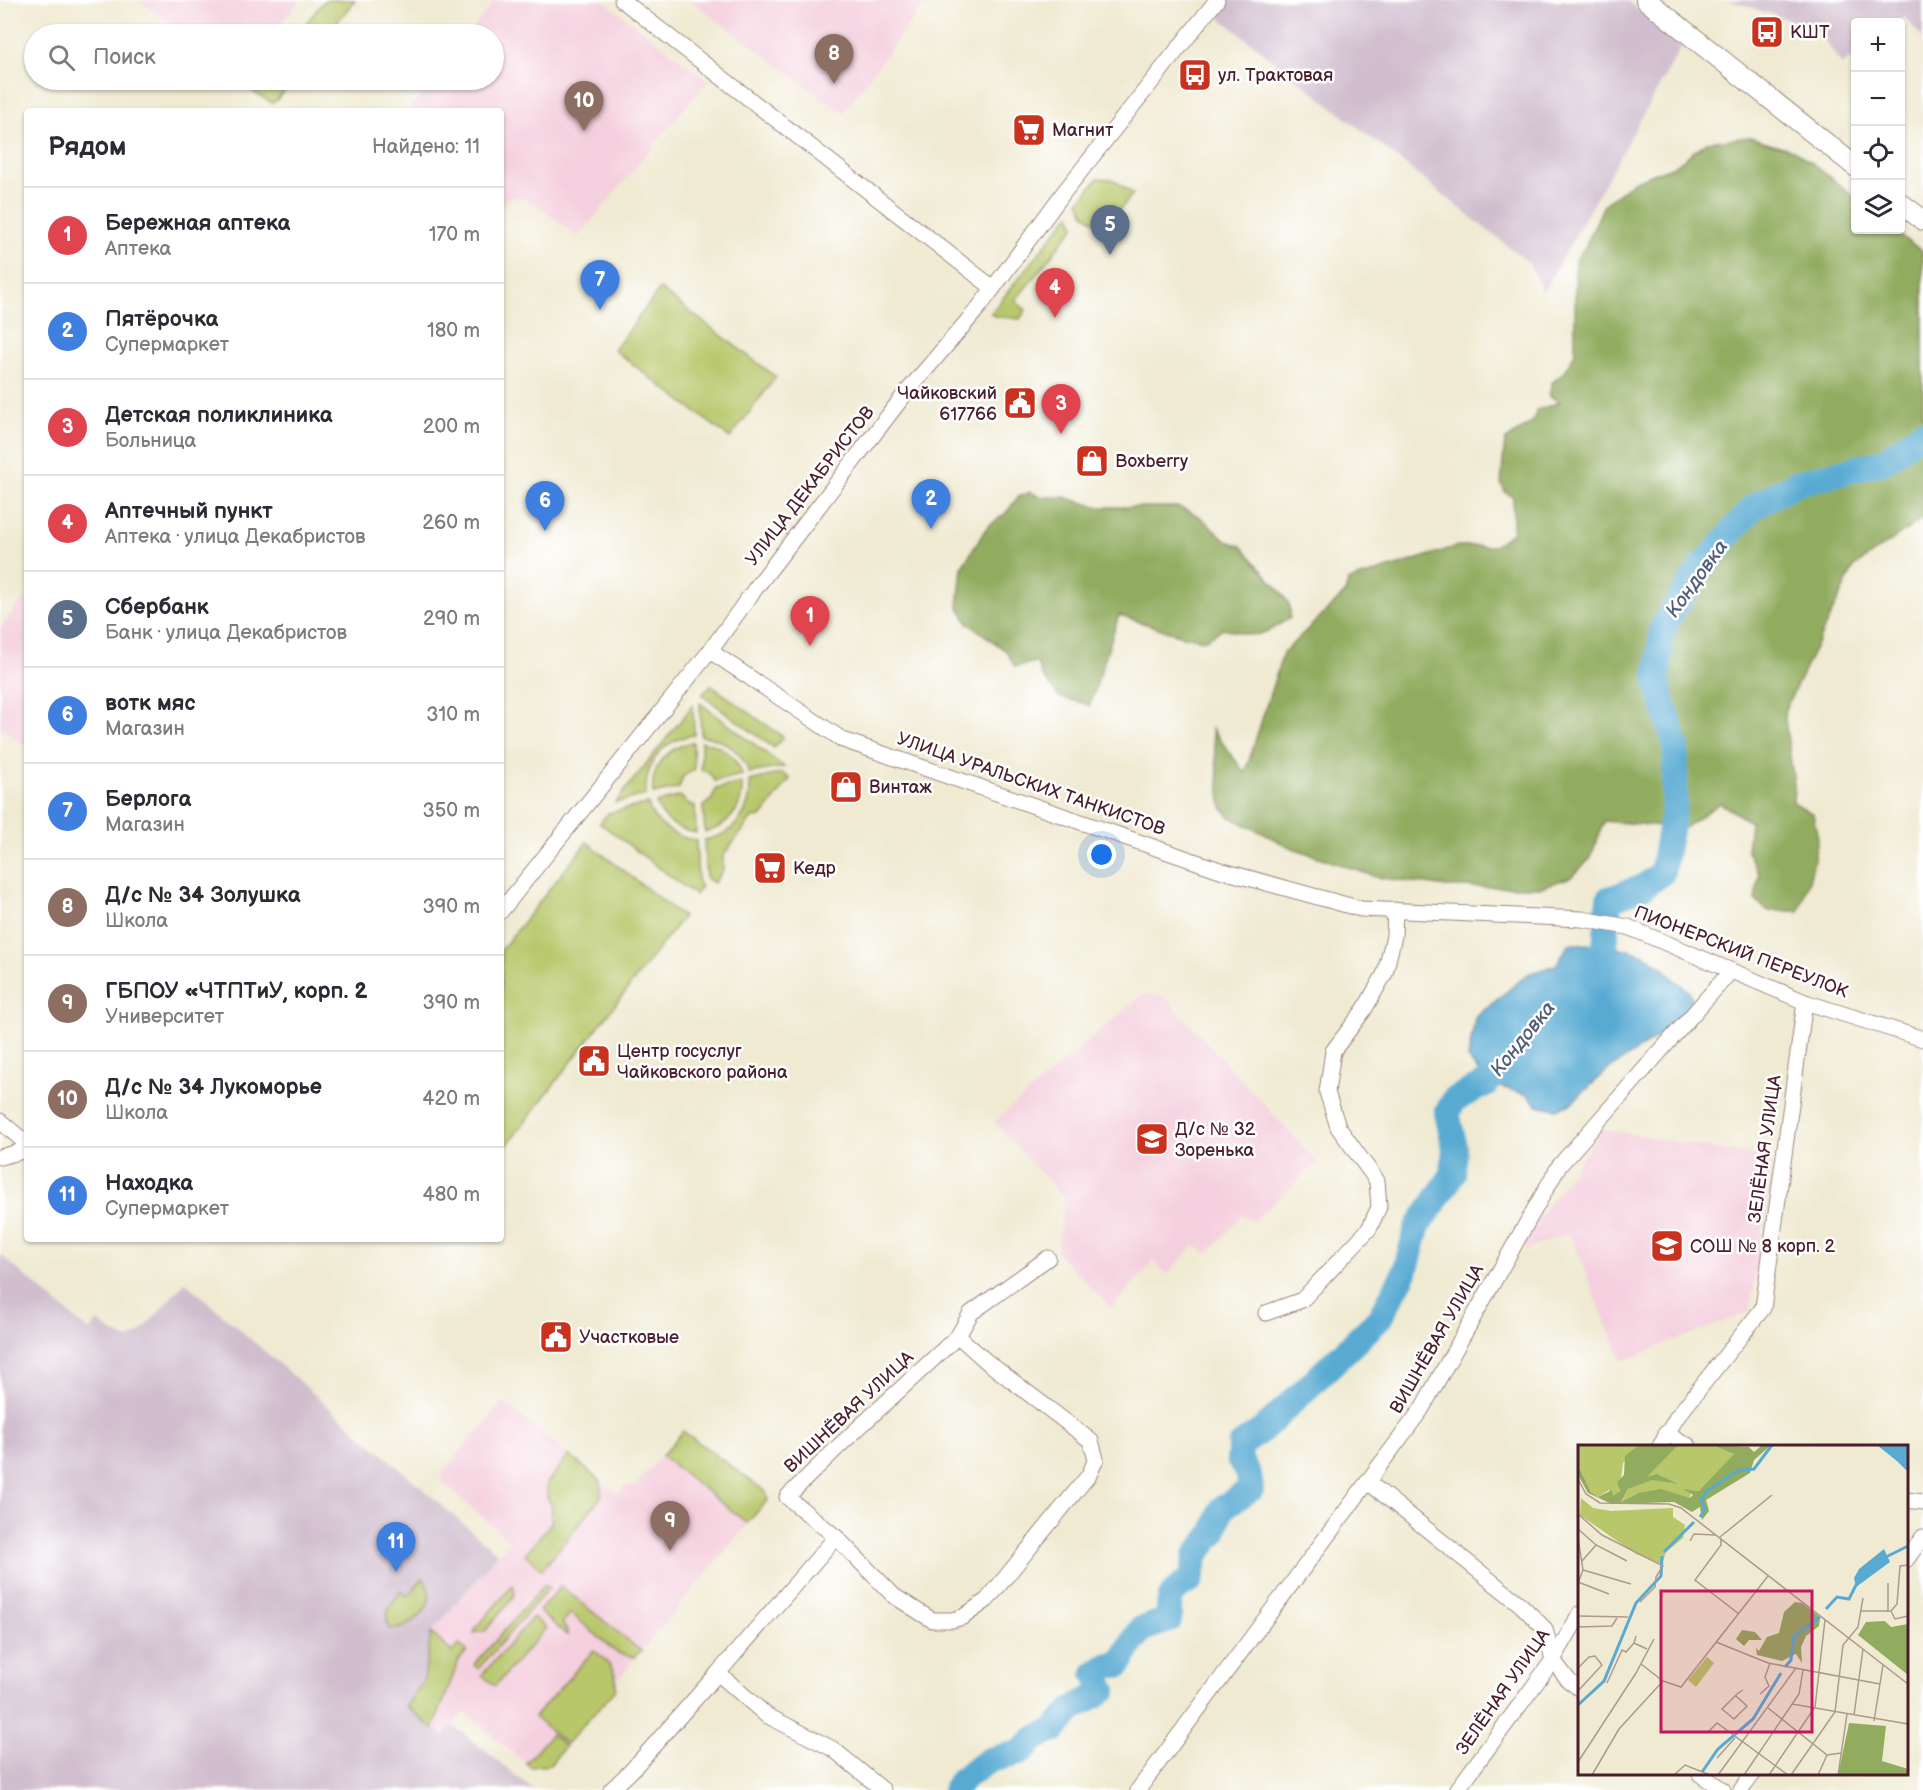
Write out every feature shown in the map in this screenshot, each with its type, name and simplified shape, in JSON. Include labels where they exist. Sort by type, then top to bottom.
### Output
[{"type":"main road","points":[[1646,0],[1851,163]]},
{"type":"main road","points":[[1905,207],[1923,220]]},
{"type":"street","points":[[622,0],[993,288]]},
{"type":"street","name":"УЛИЦА ДЕКАБРИСТОВ","points":[[504,907],[710,651],[754,589],[905,394],[993,288],[1064,192],[1217,0]]},
{"type":"street","name":"УЛИЦА УРАЛЬСКИХ ТАНКИСТОВ","points":[[710,651],[843,740],[1223,871],[1361,909]]},
{"type":"street","name":"ПИОНЕРСКИЙ ПЕРЕУЛОК","points":[[1361,909],[1582,918],[1628,927],[1805,1002],[1923,1039]]},
{"type":"street","points":[[1266,1313],[1302,1300],[1369,1229],[1379,1207],[1377,1181],[1338,1127],[1327,1092],[1333,1051],[1364,1010],[1385,973],[1394,936],[1395,910]]},
{"type":"street","name":"ВИШНЁВАЯ УЛИЦА","points":[[1138,1790],[1421,1410],[1559,1167],[1731,971]]},
{"type":"street","name":"ЗЕЛЁНАЯ УЛИЦА","points":[[1663,1440],[1763,1308],[1805,1002]]},
{"type":"street","points":[[0,1121],[24,1141]]},
{"type":"street","points":[[0,1157],[24,1150]]},
{"type":"street","name":"ВИШНЁВАЯ УЛИЦА","points":[[958,1336],[986,1361],[1091,1441],[1096,1459],[1089,1475],[987,1600],[963,1617],[952,1620],[932,1620],[894,1596],[836,1537],[787,1497],[840,1444],[958,1336],[971,1313],[1048,1258]]},
{"type":"street","points":[[1663,1440],[1685,1445]]},
{"type":"street","points":[[1368,1482],[1521,1605],[1545,1629],[1553,1660],[1569,1681],[1578,1688]]},
{"type":"street","points":[[1908,1500],[1923,1502]]},
{"type":"street","points":[[611,1790],[631,1771],[836,1537]]},
{"type":"street","points":[[1908,1557],[1923,1537]]},
{"type":"street","name":"ЗЕЛЁНАЯ УЛИЦА","points":[[1457,1790],[1553,1660],[1578,1617]]},
{"type":"street","points":[[718,1673],[766,1715],[833,1749],[883,1790]]},
{"type":"street","points":[[1703,1775],[1723,1790]]},
{"type":"street","points":[[1741,1790],[1752,1775]]},
{"type":"shaded area","points":[[138,0],[300,0],[281,24],[172,24]]},
{"type":"shaded area","points":[[495,0],[602,0],[708,80],[578,237],[533,202],[511,196],[504,204],[504,108],[410,108],[425,90],[504,90],[504,24],[476,24]]},
{"type":"shaded area","points":[[690,0],[927,0],[843,113]]},
{"type":"shaded area","points":[[1227,0],[1626,0],[1682,46],[1543,292],[1529,263],[1215,14]]},
{"type":"shaded area","name":"КШТ","points":[[1728,0],[1923,0],[1923,38],[1904,17],[1851,18],[1851,58],[1842,65],[1817,29]]},
{"type":"shaded area","points":[[24,598],[24,744],[0,727],[0,628]]},
{"type":"shaded area","name":"Д/с № 32 Зоренька","points":[[1143,994],[1164,996],[1318,1163],[1254,1221],[1242,1215],[1207,1254],[1194,1245],[1167,1275],[1154,1261],[1111,1308],[1057,1253],[1064,1198],[994,1122]]},
{"type":"shaded area","name":"СОШ № 8 корп. 2","points":[[1603,1129],[1773,1159],[1750,1312],[1622,1361],[1569,1233],[1527,1250],[1521,1242]]},
{"type":"shaded area","points":[[0,1254],[89,1331],[98,1321],[110,1331],[129,1339],[140,1333],[185,1282],[498,1554],[431,1633],[424,1680],[406,1706],[444,1736],[453,1725],[534,1790],[0,1790]]},
{"type":"shaded area","points":[[503,1402],[618,1494],[625,1486],[635,1486],[683,1431],[766,1492],[768,1500],[641,1651],[550,1765],[530,1767],[464,1712],[444,1736],[406,1706],[424,1680],[431,1633],[510,1541],[443,1483],[441,1474]]},
{"type":"green space","points":[[325,0],[355,0],[336,24],[305,24]]},
{"type":"green space","points":[[254,90],[285,90],[272,103],[253,92]]},
{"type":"green space","points":[[1750,137],[1796,151],[1851,194],[1851,234],[1896,234],[1923,251],[1923,518],[1854,567],[1784,712],[1794,784],[1793,802],[1813,814],[1818,838],[1811,874],[1799,911],[1768,911],[1755,900],[1759,874],[1747,851],[1750,822],[1720,803],[1684,828],[1604,821],[1590,859],[1571,877],[1541,887],[1447,887],[1376,877],[1290,847],[1230,817],[1222,808],[1212,729],[1245,773],[1283,653],[1345,593],[1348,581],[1458,546],[1494,546],[1513,532],[1513,497],[1505,492],[1501,483],[1505,441],[1532,422],[1537,410],[1560,402],[1549,396],[1552,383],[1565,371],[1575,353],[1575,261],[1585,247],[1604,205],[1633,182],[1674,166],[1707,142]]},
{"type":"green space","points":[[1098,178],[1114,180],[1133,194],[1104,229],[1085,214],[1079,202]]},
{"type":"green space","points":[[1070,214],[1075,226],[1015,301],[1026,310],[1020,319],[994,316],[991,313]]},
{"type":"green space","points":[[660,289],[776,377],[730,438],[614,350]]},
{"type":"green space","points":[[1030,492],[1040,497],[1064,497],[1098,507],[1178,507],[1199,516],[1227,541],[1241,546],[1282,593],[1290,606],[1290,618],[1258,634],[1244,634],[1224,628],[1205,640],[1182,636],[1119,615],[1090,705],[1059,697],[1042,675],[1036,662],[1015,667],[1006,651],[968,623],[958,606],[962,567],[987,527],[1006,513],[1018,497]]},
{"type":"green space","points":[[711,685],[783,737],[774,748],[702,695]]},
{"type":"green space","points":[[700,703],[784,767],[749,773],[742,758],[731,747],[709,737],[701,736]]},
{"type":"green space","points":[[693,705],[694,735],[673,742],[657,755],[648,774],[646,795],[615,803]]},
{"type":"green space","points":[[693,742],[694,770],[683,776],[679,788],[653,794],[654,775],[662,760],[675,748]]},
{"type":"green space","points":[[701,742],[715,745],[727,752],[740,768],[742,775],[715,781],[709,773],[701,770]]},
{"type":"green space","points":[[782,773],[790,779],[761,817],[752,818],[723,856],[723,871],[714,883],[706,878],[704,840],[725,833],[739,820],[748,803],[750,781]]},
{"type":"green space","points":[[742,783],[740,800],[733,815],[721,826],[705,832],[703,806],[712,799],[716,789]]},
{"type":"green space","points":[[680,796],[688,804],[695,806],[696,833],[672,824],[656,803]]},
{"type":"green space","points":[[648,804],[655,818],[666,829],[688,839],[696,840],[698,883],[701,886],[695,895],[600,823],[608,813]]},
{"type":"green space","points":[[587,842],[683,917],[504,1149],[504,946]]},
{"type":"green space","points":[[683,1431],[766,1492],[768,1500],[747,1523],[662,1456]]},
{"type":"green space","points":[[569,1455],[601,1481],[601,1497],[542,1570],[525,1554],[551,1523],[552,1506],[547,1497],[547,1483]]},
{"type":"green space","points":[[423,1578],[429,1600],[423,1611],[401,1628],[389,1628],[387,1617],[394,1600],[401,1591],[408,1596]]},
{"type":"green space","points":[[545,1584],[549,1588],[478,1669],[474,1665]]},
{"type":"green space","points":[[513,1585],[515,1591],[512,1599],[485,1631],[474,1633],[475,1629]]},
{"type":"green space","points":[[561,1586],[641,1651],[634,1657],[617,1653],[571,1613],[562,1623],[567,1630],[567,1635],[539,1611]]},
{"type":"green space","points":[[533,1617],[546,1628],[495,1686],[482,1675]]},
{"type":"green space","points":[[431,1633],[452,1652],[459,1645],[467,1651],[459,1660],[433,1729],[406,1706],[424,1680]]},
{"type":"green space","points":[[594,1650],[608,1663],[614,1673],[615,1691],[566,1744],[534,1717]]},
{"type":"green space","points":[[551,1734],[565,1746],[550,1765],[530,1767],[526,1763]]},
{"type":"water","points":[[1569,944],[1617,947],[1640,953],[1664,968],[1679,984],[1689,990],[1693,1004],[1691,1014],[1608,1070],[1569,1105],[1556,1109],[1537,1105],[1528,1095],[1487,1083],[1468,1058],[1475,1018],[1528,974],[1556,965]]},
{"type":"waterway","name":"Кондовка","points":[[1581,972],[1605,947],[1609,899],[1643,887],[1662,873],[1674,808],[1676,747],[1657,681],[1662,628],[1698,572],[1753,507],[1796,483],[1883,462],[1923,432]]},
{"type":"waterway","name":"Кондовка","points":[[955,1790],[962,1779],[989,1760],[1020,1753],[1034,1739],[1054,1730],[1073,1709],[1104,1690],[1095,1673],[1109,1665],[1119,1665],[1141,1629],[1169,1620],[1170,1600],[1178,1588],[1191,1580],[1196,1555],[1213,1534],[1222,1508],[1251,1489],[1249,1475],[1239,1459],[1241,1445],[1265,1428],[1379,1319],[1405,1272],[1417,1228],[1453,1174],[1455,1148],[1447,1113],[1455,1099],[1487,1083],[1509,1057]]},
{"type":"place","name":"КШТ","points":[[1767,32]]},
{"type":"place","name":"ул. Трактовая","points":[[1195,75]]},
{"type":"place","name":"Д/с № 34 Золушка","points":[[834,84]]},
{"type":"place","name":"Магнит","points":[[1029,130]]},
{"type":"place","name":"Д/с № 34 Лукоморье","points":[[584,131]]},
{"type":"place","name":"Сбербанк","points":[[1110,255]]},
{"type":"place","name":"Берлога","points":[[600,310]]},
{"type":"place","name":"Аптечный пункт","points":[[1055,318]]},
{"type":"place","name":"Чайковский 617766","points":[[1020,403]]},
{"type":"place","name":"Детская поликлиника","points":[[1061,434]]},
{"type":"place","name":"Boxberry","points":[[1092,461]]},
{"type":"place","name":"Пятёрочка","points":[[931,529]]},
{"type":"place","name":"вотк мяс","points":[[545,531]]},
{"type":"place","name":"Бережная аптека","points":[[810,646]]},
{"type":"place","name":"Винтаж","points":[[846,787]]},
{"type":"place","name":"Кедр","points":[[770,868]]},
{"type":"place","name":"Центр госуслуг Чайковского района","points":[[594,1061]]},
{"type":"place","name":"Д/с № 32 Зоренька","points":[[1152,1139]]},
{"type":"place","name":"СОШ № 8 корп. 2","points":[[1667,1246]]},
{"type":"place","name":"Участковые","points":[[556,1337]]},
{"type":"place","name":"ГБПОУ «ЧТПТиУ, корп. 2","points":[[670,1551]]},
{"type":"place","name":"Находка","points":[[396,1572]]}]
